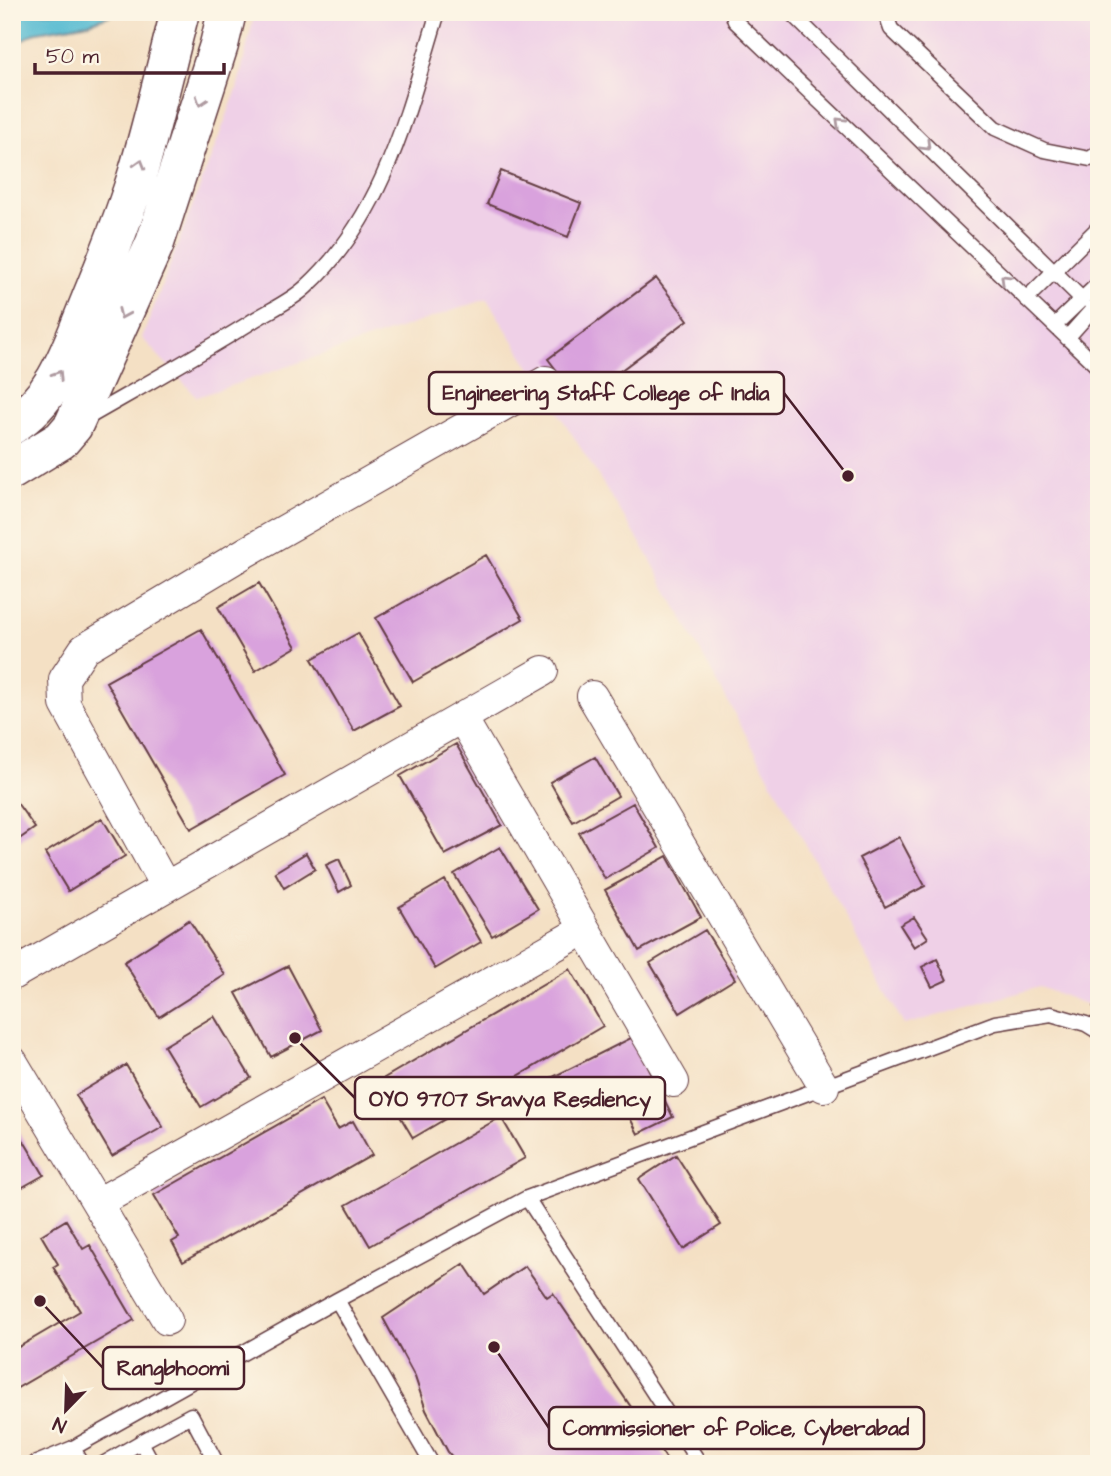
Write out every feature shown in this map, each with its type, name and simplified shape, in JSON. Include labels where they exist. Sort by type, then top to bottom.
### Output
[{"type":"street","points":[[12,425],[23,419],[42,399],[63,369],[112,247],[138,172],[180,12]]},
{"type":"street","points":[[12,470],[61,440],[73,426],[155,243],[219,45],[227,12]]},
{"type":"street","points":[[165,886],[65,704],[64,678],[84,649],[246,552],[546,381]]},
{"type":"street","points":[[12,975],[543,671]]},
{"type":"street","points":[[592,696],[824,1087]]},
{"type":"street","points":[[462,718],[674,1082]]},
{"type":"street","points":[[98,1203],[585,929]]},
{"type":"street","points":[[12,1060],[167,1320]]},
{"type":"lane","points":[[73,426],[202,353],[305,288],[347,242],[377,192],[396,149],[438,12]]},
{"type":"lane","points":[[790,12],[1083,300]]},
{"type":"lane","points":[[885,12],[891,29],[995,128],[1044,150],[1090,159],[1099,152]]},
{"type":"lane","points":[[736,15],[1099,368]]},
{"type":"lane","points":[[1026,299],[1099,227]]},
{"type":"lane","points":[[1055,326],[1099,283]]},
{"type":"lane","points":[[1067,338],[1099,302]]},
{"type":"lane","points":[[34,1464],[73,1448],[337,1300],[527,1198],[995,1023],[1051,1014],[1086,1024],[1099,1032]]},
{"type":"lane","points":[[527,1198],[700,1464]]},
{"type":"lane","points":[[337,1300],[432,1464]]},
{"type":"lane","points":[[103,1464],[191,1415],[217,1464]]},
{"type":"lane","points":[[141,1442],[153,1464]]},
{"type":"lane","points":[[73,1448],[82,1464]]},
{"type":"shaded area","points":[[255,12],[1099,12],[1099,1009],[1040,987],[904,1025],[648,555],[487,299],[197,397],[142,338],[237,89]]},
{"type":"water","points":[[12,12],[119,12],[89,23],[37,32],[12,46]]},
{"type":"building","points":[[501,171],[581,203],[568,237],[487,204]]},
{"type":"building","points":[[656,278],[688,320],[580,401],[548,359]]},
{"type":"building","points":[[486,555],[523,619],[413,682],[376,618]]},
{"type":"building","points":[[259,583],[296,647],[255,671],[218,607]]},
{"type":"building","points":[[201,629],[285,775],[191,829],[106,682]]},
{"type":"building","points":[[358,633],[400,706],[354,731],[312,659]]},
{"type":"building","points":[[456,744],[502,825],[445,855],[400,776]]},
{"type":"building","points":[[595,757],[618,796],[573,822],[550,782]]},
{"type":"building","points":[[12,796],[35,828],[12,844]]},
{"type":"building","points":[[633,803],[659,848],[605,879],[579,833]]},
{"type":"building","points":[[102,818],[125,856],[68,891],[45,853]]},
{"type":"building","points":[[899,837],[925,886],[885,907],[859,858]]},
{"type":"building","points":[[500,847],[538,909],[492,936],[454,874]]},
{"type":"building","points":[[306,853],[315,869],[284,888],[275,872]]},
{"type":"building","points":[[667,856],[701,917],[639,951],[605,890]]},
{"type":"building","points":[[339,859],[351,885],[339,892],[326,865]]},
{"type":"building","points":[[445,880],[481,942],[435,969],[399,907]]},
{"type":"building","points":[[914,917],[928,938],[914,947],[900,925]]},
{"type":"building","points":[[189,920],[225,975],[159,1017],[124,962]]},
{"type":"building","points":[[705,930],[735,979],[680,1013],[650,963]]},
{"type":"building","points":[[937,959],[947,980],[932,987],[922,967]]},
{"type":"building","points":[[288,966],[322,1030],[271,1057],[236,993]]},
{"type":"building","points":[[570,969],[603,1026],[413,1138],[379,1081]]},
{"type":"building","points":[[214,1016],[251,1078],[201,1107],[164,1046]]},
{"type":"building","points":[[633,1037],[673,1117],[638,1134],[611,1080],[554,1108],[541,1083]]},
{"type":"building","points":[[126,1065],[163,1127],[112,1156],[76,1095]]},
{"type":"building","points":[[321,1100],[338,1129],[353,1121],[372,1155],[183,1262],[172,1242],[179,1238],[154,1195]]},
{"type":"building","points":[[501,1117],[525,1158],[370,1246],[346,1205]]},
{"type":"building","points":[[12,1121],[44,1175],[12,1193]]},
{"type":"building","points":[[676,1155],[721,1225],[683,1249],[639,1179]]},
{"type":"building","points":[[66,1220],[83,1249],[90,1245],[134,1320],[12,1391],[12,1351],[80,1311],[53,1267],[58,1264],[41,1235]]},
{"type":"building","points":[[464,1264],[484,1294],[525,1266],[547,1297],[553,1293],[670,1464],[458,1464],[448,1452],[426,1410],[415,1377],[383,1318]]},
{"type":"place","name":"Engineering Staff College of India","points":[[848,476]]},
{"type":"place","name":"OYO 9707 Sravya Resdiency","points":[[295,1038]]},
{"type":"place","name":"Rangbhoomi","points":[[40,1301]]},
{"type":"place","name":"Commissioner of Police, Cyberabad","points":[[494,1347]]}]
